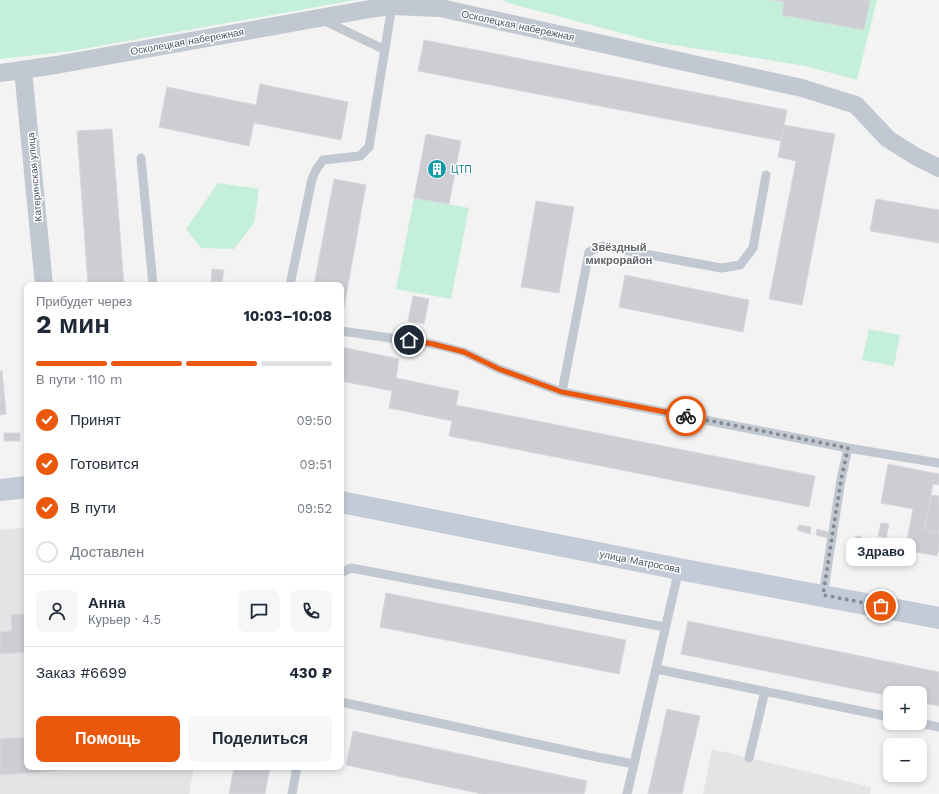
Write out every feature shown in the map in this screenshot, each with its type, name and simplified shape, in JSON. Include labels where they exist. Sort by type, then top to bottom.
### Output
[{"type":"main road","points":[[0,490],[24,488]]},
{"type":"main road","name":"улица Матросова","points":[[344,503],[679,569],[939,618]]},
{"type":"street","name":"Осколецкая набережная","points":[[0,73],[56,65],[392,6],[440,8],[802,88],[856,105],[888,139],[915,156],[939,168]]},
{"type":"street","name":"Катеринская улица","points":[[23,70],[44,282]]},
{"type":"lane","points":[[291,282],[312,179],[316,170],[323,160],[360,156],[369,147],[392,6]]},
{"type":"lane","points":[[318,18],[385,50]]},
{"type":"lane","points":[[141,158],[153,282]]},
{"type":"lane","points":[[562,392],[589,252],[602,246],[721,268],[740,265],[753,248],[766,175]]},
{"type":"lane","points":[[344,331],[433,344],[464,352],[499,369],[562,392],[848,448],[939,463]]},
{"type":"lane","points":[[823,595],[841,480],[848,448]]},
{"type":"lane","points":[[344,572],[351,568],[665,628]]},
{"type":"lane","points":[[627,794],[679,569]]},
{"type":"lane","points":[[656,669],[883,716]]},
{"type":"lane","points":[[749,758],[765,691]]},
{"type":"lane","points":[[344,703],[589,756],[634,764]]},
{"type":"lane","points":[[927,724],[939,727]]},
{"type":"lane","points":[[292,794],[297,770]]},
{"type":"shaded area","points":[[24,527],[24,770],[193,770],[189,794],[0,794],[0,530]]},
{"type":"shaded area","points":[[712,749],[871,787],[870,794],[703,794]]},
{"type":"green space","points":[[0,0],[355,0],[71,51],[0,59]]},
{"type":"green space","points":[[501,0],[877,0],[857,80],[806,66],[655,42]]},
{"type":"green space","points":[[218,183],[259,189],[254,223],[234,249],[201,248],[186,229]]},
{"type":"green space","points":[[414,198],[469,208],[451,299],[396,289]]},
{"type":"green space","points":[[869,329],[900,335],[894,366],[862,360]]},
{"type":"building","points":[[771,0],[870,0],[864,30],[782,15],[784,2]]},
{"type":"building","points":[[424,40],[787,110],[781,141],[418,71]]},
{"type":"building","points":[[260,84],[348,102],[341,140],[254,123],[249,146],[159,127],[167,87],[256,105]]},
{"type":"building","points":[[784,125],[835,134],[802,305],[769,299],[796,161],[778,157]]},
{"type":"building","points":[[112,129],[124,282],[88,282],[77,131]]},
{"type":"building","name":"ЦТП","points":[[426,134],[461,141],[449,204],[414,198]]},
{"type":"building","points":[[334,179],[366,185],[344,307],[344,282],[315,282]]},
{"type":"building","points":[[876,199],[939,210],[939,243],[870,231]]},
{"type":"building","points":[[536,201],[574,207],[559,293],[521,287]]},
{"type":"building","points":[[212,269],[224,270],[222,282],[211,281]]},
{"type":"building","points":[[625,275],[749,300],[743,332],[619,307]]},
{"type":"building","points":[[413,296],[429,299],[424,324],[408,321]]},
{"type":"building","points":[[344,348],[399,359],[396,378],[459,391],[456,405],[815,476],[809,507],[449,436],[452,421],[389,408],[392,391],[344,382]]},
{"type":"building","points":[[0,371],[2,371],[6,414],[0,415]]},
{"type":"building","points":[[4,433],[20,433],[20,441],[4,441]]},
{"type":"building","points":[[888,464],[939,474],[939,485],[933,484],[924,530],[939,533],[939,552],[937,556],[916,552],[917,548],[906,546],[913,509],[881,503]]},
{"type":"building","points":[[931,495],[939,496],[939,533],[924,530]]},
{"type":"building","points":[[881,523],[889,524],[886,538],[878,536]]},
{"type":"building","points":[[799,525],[811,527],[810,534],[797,530]]},
{"type":"building","points":[[817,529],[829,532],[827,538],[816,535]]},
{"type":"building","points":[[856,536],[862,537],[860,544],[854,543]]},
{"type":"building","points":[[874,540],[886,543],[884,549],[872,546]]},
{"type":"building","points":[[386,593],[626,640],[619,674],[380,627]]},
{"type":"building","points":[[24,614],[24,652],[0,654],[0,632],[12,631],[11,615]]},
{"type":"building","points":[[688,621],[939,672],[939,706],[927,703],[927,686],[883,686],[883,695],[681,654]]},
{"type":"building","points":[[667,709],[700,716],[682,794],[648,794]]},
{"type":"building","points":[[353,731],[587,781],[584,794],[482,794],[346,765]]},
{"type":"building","points":[[24,737],[24,770],[67,770],[0,775],[0,739]]},
{"type":"building","points":[[233,770],[269,770],[265,794],[229,794]]},
{"type":"way so far","points":[[686,416],[848,448],[841,480],[823,595],[881,606]]},
{"type":"place","name":"ЦТП","points":[[437,169]]},
{"type":"place","name":"Здраво","points":[[881,606]]},
{"type":"district","name":"Звёздный микрорайон","points":[[619,253]]},
{"type":"route","points":[[409,340],[433,344],[464,352],[499,369],[562,392],[686,416]]}]
